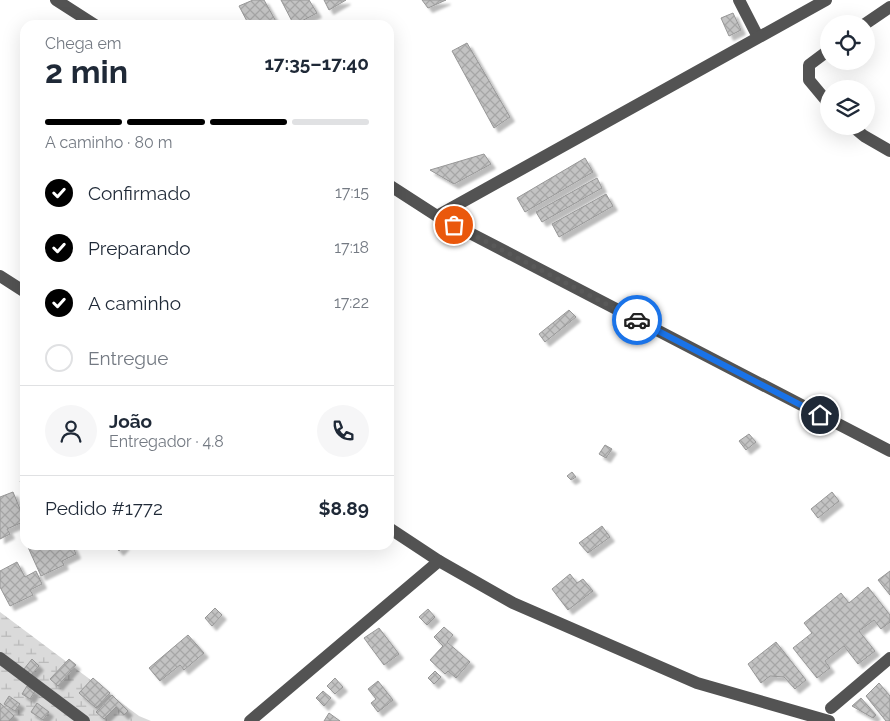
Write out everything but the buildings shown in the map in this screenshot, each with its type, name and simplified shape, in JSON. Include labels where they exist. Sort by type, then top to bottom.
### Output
[{"type":"street","points":[[56,0],[87,20]]},
{"type":"street","points":[[739,0],[758,37]]},
{"type":"street","points":[[437,216],[826,0]]},
{"type":"street","points":[[875,17],[890,7]]},
{"type":"street","points":[[820,57],[809,65],[809,80],[820,93]]},
{"type":"street","points":[[863,135],[890,151]]},
{"type":"street","points":[[394,188],[437,216],[890,452]]},
{"type":"street","points":[[0,276],[20,289]]},
{"type":"street","points":[[394,531],[439,561],[513,603],[696,683],[829,721]]},
{"type":"street","points":[[250,721],[439,561]]},
{"type":"street","points":[[0,658],[84,721]]},
{"type":"street","points":[[831,708],[890,658]]},
{"type":"green space","points":[[0,612],[139,716],[151,721],[0,721]]},
{"type":"way so far","points":[[454,225],[637,320]]},
{"type":"route","points":[[637,320],[820,415]]}]
